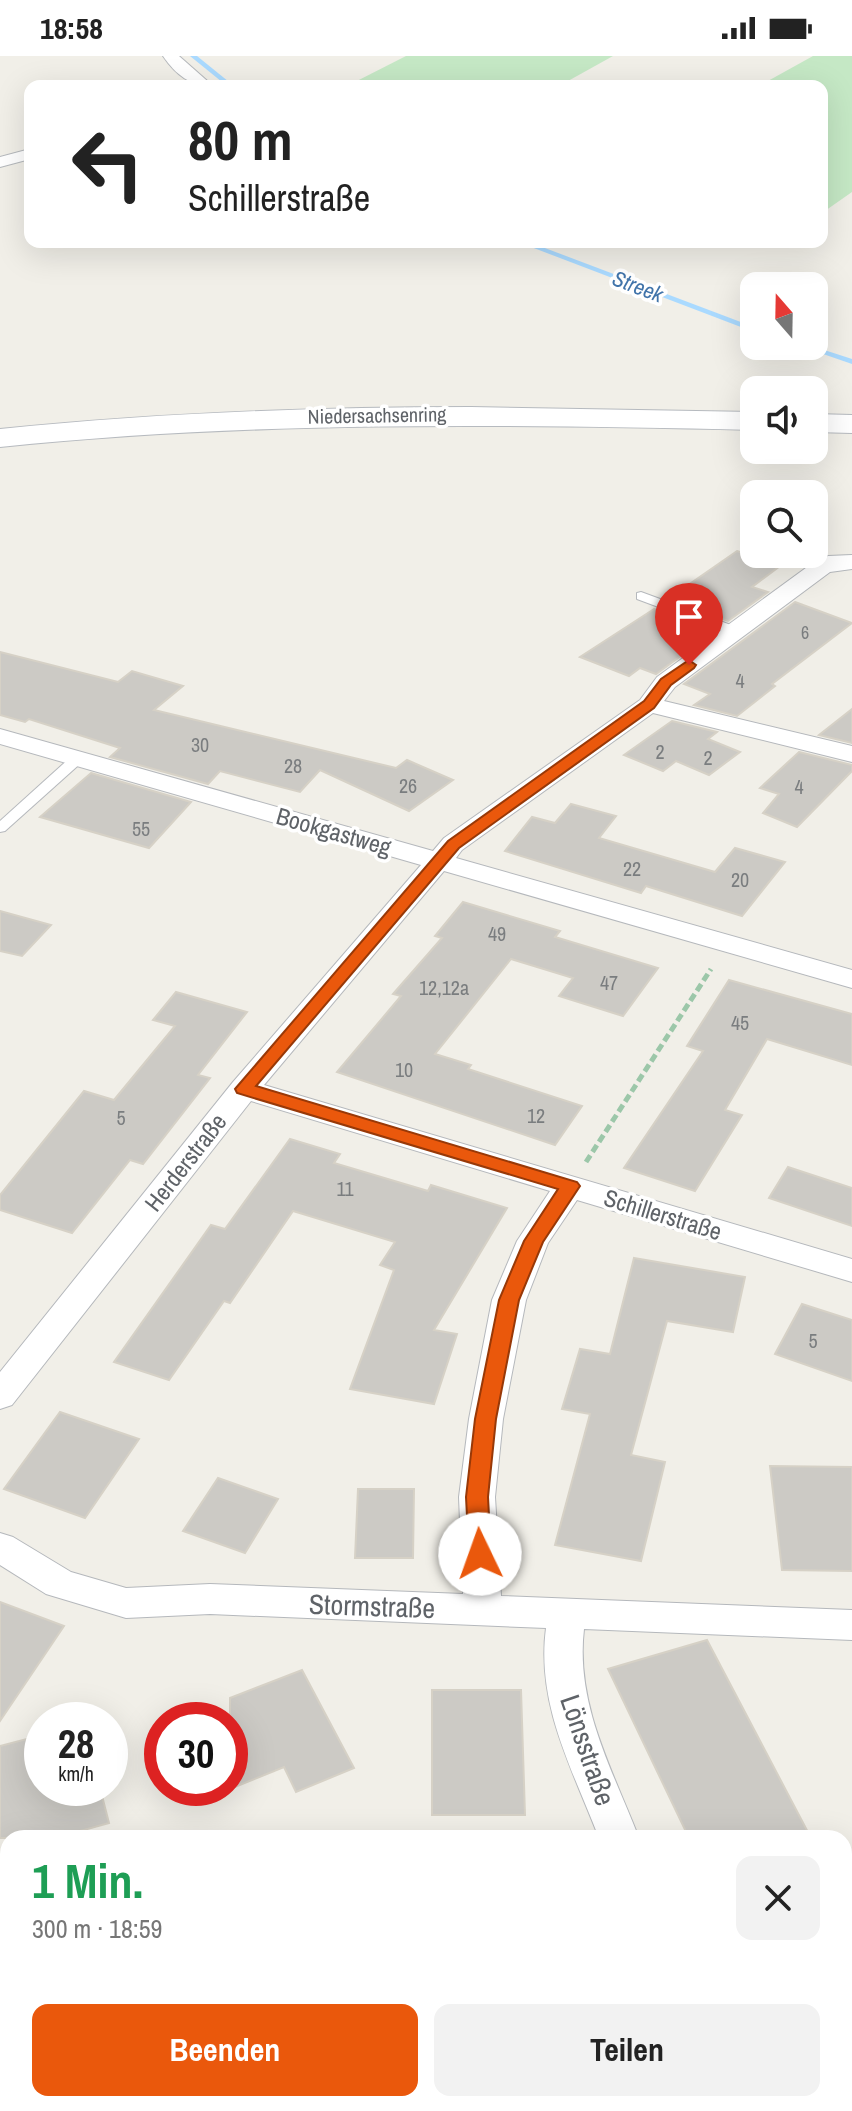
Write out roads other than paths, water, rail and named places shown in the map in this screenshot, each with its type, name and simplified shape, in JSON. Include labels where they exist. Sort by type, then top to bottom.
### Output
[{"type":"main road","name":"Niedersachsenring","points":[[0,438],[147,424],[298,416],[435,413],[740,421]]},
{"type":"main road","points":[[828,423],[852,424]]},
{"type":"street","points":[[171,56],[178,66],[197,80]]},
{"type":"street","points":[[0,162],[24,156]]},
{"type":"street","name":"Herderstraße","points":[[0,1396],[244,1089],[453,844],[649,705],[666,682],[828,563],[852,562]]},
{"type":"street","points":[[649,705],[852,754]]},
{"type":"street","name":"Bookgastweg","points":[[0,736],[852,979]]},
{"type":"street","name":"Schillerstraße","points":[[244,1089],[852,1271]]},
{"type":"street","points":[[483,1610],[477,1497],[486,1419],[509,1300],[533,1241],[570,1186]]},
{"type":"street","name":"Stormstraße","points":[[0,1547],[59,1583],[126,1603],[210,1599],[852,1625]]},
{"type":"street","name":"Lönsstraße","points":[[567,1614],[562,1654],[568,1708],[616,1830]]},
{"type":"lane","points":[[641,596],[735,631]]},
{"type":"lane","points":[[0,828],[77,759]]},
{"type":"waterway","name":"Streek","points":[[193,56],[223,80]]},
{"type":"waterway","name":"Streek","points":[[538,248],[740,325]]},
{"type":"waterway","name":"Streek","points":[[828,354],[852,362]]}]
